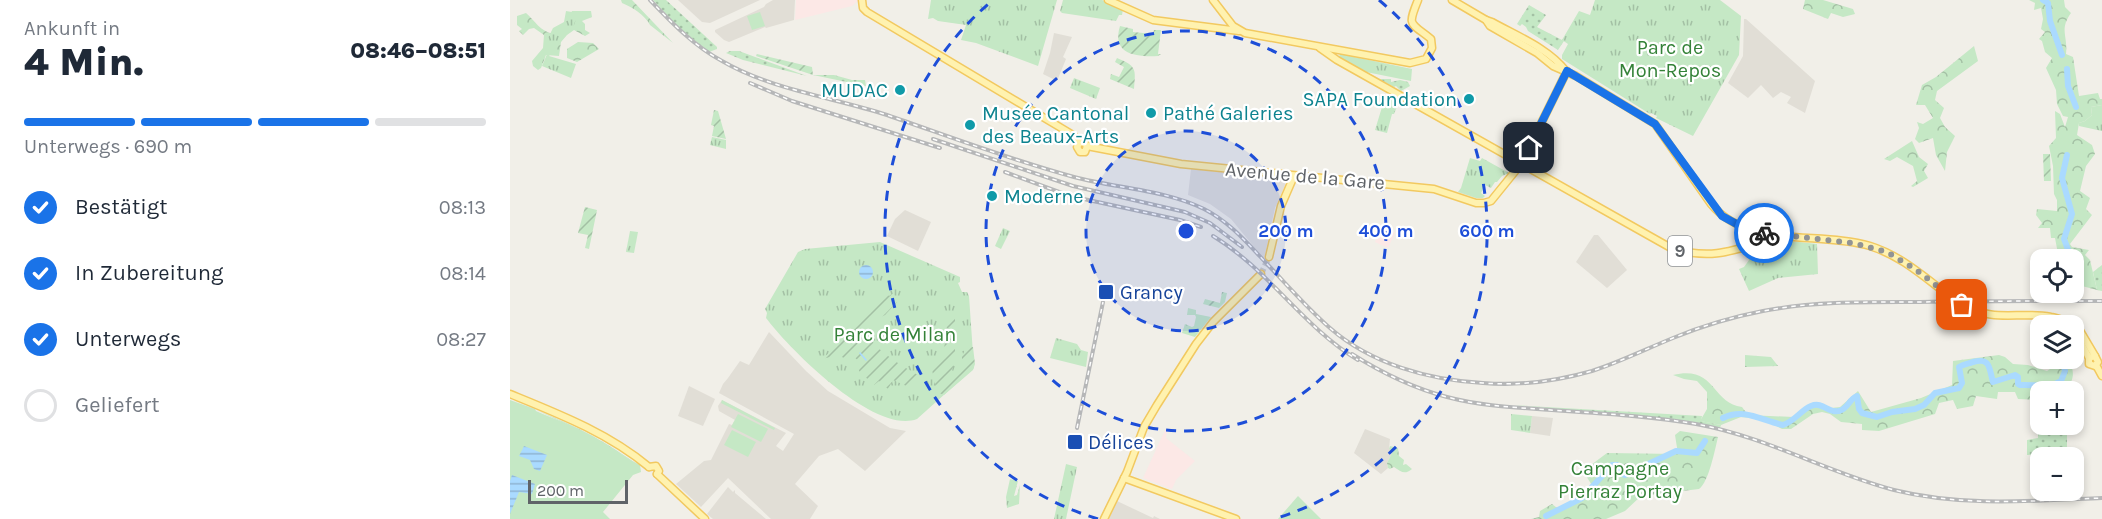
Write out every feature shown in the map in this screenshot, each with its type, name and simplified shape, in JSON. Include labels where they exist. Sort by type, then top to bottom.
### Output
[{"type":"main road","name":"Avenue de la Gare","points":[[862,0],[863,8],[867,12],[1073,135],[1080,142],[1077,147],[1080,152],[1085,152],[1087,146],[1167,161],[1442,191],[1476,203],[1491,201],[1521,164],[1567,71]]},
{"type":"main road","points":[[1108,0],[1151,19],[1239,31]]},
{"type":"main road","points":[[1213,0],[1239,31]]},
{"type":"main road","points":[[1320,48],[1415,63],[1428,57],[1432,48],[1431,40],[1417,30],[1411,19],[1418,0]]},
{"type":"main road","points":[[1452,0],[1553,66],[1567,71],[1651,121],[1660,130],[1722,216],[1742,227],[1767,236],[1841,241],[1878,249],[1900,259],[1951,297],[1979,313],[2030,316]]},
{"type":"main road","name":"9","points":[[1239,31],[1320,48],[1337,60],[1652,240],[1676,250],[1696,255],[1714,255],[1733,252],[1767,236]]},
{"type":"main road","points":[[1269,257],[1281,206],[1294,176]]},
{"type":"main road","points":[[1104,519],[1124,478],[1147,420],[1199,340],[1226,308],[1261,274]]},
{"type":"main road","points":[[2084,345],[2092,357],[2090,365],[2096,365],[2102,376]]},
{"type":"main road","points":[[510,394],[586,426],[614,442],[649,467],[657,466],[659,471],[657,474],[705,519]]},
{"type":"main road","points":[[1124,478],[1236,519]]},
{"type":"shaded area","points":[[678,0],[760,0],[710,23],[702,22]]},
{"type":"shaded area","points":[[773,0],[795,0],[794,20],[765,27],[729,42],[715,32],[764,7]]},
{"type":"shaded area","points":[[796,0],[859,0],[852,6],[795,20]]},
{"type":"shaded area","points":[[1744,19],[1815,81],[1805,113],[1787,103],[1791,97],[1781,92],[1773,98],[1761,85],[1748,98],[1728,83],[1743,56]]},
{"type":"shaded area","points":[[1054,33],[1072,37],[1063,57],[1066,59],[1057,81],[1043,74]]},
{"type":"shaded area","points":[[1191,169],[1283,178],[1286,183],[1275,208],[1264,259],[1231,219],[1210,204],[1188,195]]},
{"type":"shaded area","points":[[905,210],[931,222],[918,251],[887,236],[895,219]]},
{"type":"shaded area","points":[[1381,227],[1395,233],[1388,248],[1375,242]]},
{"type":"shaded area","points":[[1594,235],[1598,235],[1627,270],[1607,288],[1576,262]]},
{"type":"shaded area","points":[[769,332],[828,391],[890,428],[906,431],[865,471],[838,449],[819,456],[795,484],[818,506],[810,519],[771,519],[728,478],[701,507],[676,484],[704,461],[711,460],[729,424],[732,425],[735,420],[719,411],[718,406],[722,400],[786,433],[776,446],[783,451],[794,434],[719,393],[740,361],[749,365]]},
{"type":"shaded area","points":[[689,386],[715,399],[703,426],[678,416]]},
{"type":"shaded area","points":[[1532,416],[1553,418],[1550,436],[1530,433]]},
{"type":"shaded area","points":[[1365,429],[1390,439],[1389,449],[1394,450],[1387,463],[1388,468],[1381,474],[1354,453]]},
{"type":"shaded area","points":[[1165,430],[1167,431],[1166,438],[1195,461],[1176,480],[1172,489],[1143,478]]},
{"type":"shaded area","points":[[728,487],[733,492],[735,490],[735,493],[766,519],[713,519],[707,514]]},
{"type":"shaded area","points":[[1117,501],[1153,518],[1154,516],[1160,519],[1108,519]]},
{"type":"green space","points":[[621,0],[632,0],[673,43],[650,25],[642,15],[622,3]]},
{"type":"green space","points":[[653,0],[666,0],[717,49],[709,52],[678,27]]},
{"type":"green space","points":[[931,0],[1057,0],[1038,66],[976,43],[961,40],[966,25],[928,19]]},
{"type":"green space","points":[[1063,0],[1102,0],[1123,9],[1122,15],[1119,15],[1116,21],[1062,13],[1060,11]]},
{"type":"green space","name":"Parc de Mon-Repos","points":[[1595,0],[1720,0],[1741,16],[1739,55],[1693,136],[1656,118],[1657,116],[1650,114],[1562,59],[1568,44],[1562,40],[1579,11],[1590,15]]},
{"type":"green space","points":[[1805,0],[1823,0],[1853,9],[1855,14],[1843,17],[1831,13],[1828,19],[1803,9]]},
{"type":"green space","points":[[2029,0],[2064,0],[2065,7],[2071,13],[2065,24],[2066,54],[2073,57],[2079,96],[2098,93],[2102,99],[2102,105],[2091,107],[2092,115],[2079,123],[2077,135],[2092,145],[2095,154],[2086,166],[2080,191],[2090,198],[2086,209],[2092,215],[2070,244],[2072,247],[2083,249],[2057,249],[2055,238],[2051,238],[2050,228],[2038,228],[2042,223],[2036,215],[2037,209],[2057,211],[2049,146],[2056,138],[2055,111],[2060,114],[2065,127],[2068,117],[2063,116],[2057,104],[2056,90],[2046,68],[2052,58],[2045,52],[2042,41],[2039,39],[2045,32],[2041,29],[2043,19],[2041,8],[2034,10],[2035,3]]},
{"type":"green space","points":[[1529,5],[1546,15],[1537,27],[1564,41],[1558,50],[1528,31],[1522,24],[1520,26],[1517,24]]},
{"type":"green space","points":[[566,11],[578,13],[573,28],[549,56],[576,64],[571,78],[542,66],[550,47],[548,38],[553,28],[564,22]]},
{"type":"green space","points":[[572,11],[591,11],[592,17],[582,21],[585,24],[585,30],[590,33],[585,36],[574,30],[561,42],[559,56],[546,55],[538,70],[533,66],[532,61],[543,48],[544,35],[534,28],[529,29],[523,35],[519,31],[522,29],[517,25],[517,16],[526,13],[541,28],[553,34],[562,32]]},
{"type":"green space","points":[[760,12],[765,26],[752,30],[747,16]]},
{"type":"green space","points":[[1120,26],[1133,29],[1133,32],[1153,34],[1154,30],[1161,30],[1158,54],[1161,54],[1142,56],[1128,52],[1119,43]]},
{"type":"green space","points":[[578,42],[593,43],[599,49],[577,62],[567,58],[567,49]]},
{"type":"green space","points":[[1974,46],[1978,61],[1937,91],[1935,100],[1944,108],[1940,118],[1945,127],[1955,136],[1947,152],[1945,171],[1936,155],[1933,138],[1919,143],[1915,139],[1919,128],[1917,122],[1923,124],[1933,118],[1925,105],[1916,105],[1922,85],[1936,77]]},
{"type":"green space","points":[[739,51],[807,76],[743,60],[726,53]]},
{"type":"green space","points":[[757,54],[812,67],[813,75],[756,56]]},
{"type":"green space","points":[[1340,54],[1412,69],[1411,81],[1366,72],[1339,57]]},
{"type":"green space","points":[[1117,58],[1128,63],[1135,72],[1134,89],[1110,79],[1111,74],[1119,77],[1124,67],[1115,62]]},
{"type":"green space","points":[[1366,72],[1380,79],[1391,79],[1391,82],[1400,80],[1408,82],[1410,86],[1401,91],[1396,86],[1394,87]]},
{"type":"green space","points":[[813,75],[834,75],[852,80],[865,80],[866,86]]},
{"type":"green space","points":[[1074,78],[1100,88],[1096,99],[1070,88]]},
{"type":"green space","points":[[1386,94],[1406,107],[1398,104],[1392,114],[1387,133],[1375,130]]},
{"type":"green space","points":[[2102,105],[2102,131],[2079,126],[2079,123],[2092,115],[2091,107]]},
{"type":"green space","points":[[714,110],[718,111],[726,139],[712,136],[714,126],[711,125]]},
{"type":"green space","points":[[712,137],[726,140],[726,149],[710,145]]},
{"type":"green space","points":[[1912,141],[1919,157],[1928,164],[1924,171],[1928,178],[1913,187],[1911,186],[1917,181],[1913,166],[1897,157],[1890,161],[1884,159]]},
{"type":"green space","points":[[2043,154],[2050,154],[2051,181],[2044,181]]},
{"type":"green space","points":[[1470,158],[1480,161],[1482,158],[1509,173],[1502,176],[1491,188],[1485,185],[1481,193],[1485,196],[1483,198],[1458,192]]},
{"type":"green space","points":[[585,207],[597,210],[589,249],[585,248],[588,235],[578,233]]},
{"type":"green space","points":[[1003,228],[1010,231],[1001,249],[995,246]]},
{"type":"green space","points":[[630,231],[638,232],[634,253],[626,252]]},
{"type":"green space","name":"Parc de Milan","points":[[880,242],[960,277],[958,283],[962,292],[967,292],[969,296],[974,368],[917,419],[899,421],[857,403],[813,368],[766,318],[765,309],[798,252],[805,249]]},
{"type":"green space","points":[[1774,242],[1817,244],[1818,274],[1778,278],[1749,291],[1739,269],[1744,267],[1749,260],[1746,252]]},
{"type":"green space","points":[[2084,249],[2089,250],[2085,255],[2090,260],[2097,290],[2084,287]]},
{"type":"green space","points":[[2102,265],[2102,291],[2097,290],[2093,272]]},
{"type":"green space","points":[[885,292],[889,296],[893,293],[897,302],[885,315],[870,322],[871,337],[881,351],[918,375],[917,384],[911,388],[893,380],[888,389],[879,381],[874,385],[859,371],[860,362],[849,353],[844,358],[838,355],[822,359],[840,343],[834,337]]},
{"type":"green space","points":[[1222,292],[1227,293],[1225,302],[1219,308],[1203,304],[1205,299],[1220,303]]},
{"type":"green space","points":[[1188,308],[1196,310],[1196,314],[1211,317],[1195,337],[1182,333],[1185,324],[1194,326],[1196,317],[1187,315]]},
{"type":"green space","points":[[948,316],[955,316],[955,358],[952,371],[955,373],[962,365],[962,356],[966,348],[973,347],[975,364],[973,370],[944,395],[937,392],[932,370],[943,358]]},
{"type":"green space","points":[[1056,338],[1077,344],[1081,350],[1088,352],[1086,367],[1050,358]]},
{"type":"green space","points":[[1745,355],[1771,357],[1778,366],[1745,367]]},
{"type":"green space","points":[[1999,355],[2013,364],[2030,366],[2030,369],[2047,371],[2072,369],[2073,371],[2072,381],[2030,381],[2030,400],[2018,399],[2015,392],[1998,392],[1997,399],[1976,396],[1973,406],[1957,409],[1953,400],[1939,403],[1935,414],[1879,431],[1862,430],[1862,424],[1841,422],[1830,414],[1822,412],[1813,414],[1791,429],[1782,429],[1763,419],[1741,417],[1721,425],[1700,421],[1707,409],[1707,392],[1697,381],[1673,375],[1687,373],[1698,375],[1724,399],[1742,407],[1748,415],[1794,417],[1804,409],[1819,406],[1840,407],[1858,391],[1871,412],[1921,398],[1952,385],[1953,361]]},
{"type":"green space","points":[[510,400],[588,434],[640,465],[641,472],[633,475],[603,512],[610,519],[510,519]]},
{"type":"green space","points":[[722,400],[775,428],[774,430],[721,403]]},
{"type":"green space","points":[[1512,405],[1702,416],[1701,421],[1721,425],[1720,428],[1664,418]]},
{"type":"green space","points":[[536,410],[587,433],[635,463],[586,433]]},
{"type":"green space","points":[[738,414],[768,429],[761,442],[731,427]]},
{"type":"green space","points":[[1511,414],[1532,416],[1530,433],[1511,430]]},
{"type":"green space","points":[[732,430],[756,442],[748,457],[724,445]]},
{"type":"green space","name":"Campagne Pierraz Portay","points":[[1680,431],[1718,437],[1709,473],[1699,489],[1641,496],[1625,511],[1606,519],[1531,519],[1539,517],[1540,511],[1552,504],[1557,508],[1562,507],[1572,504],[1585,495],[1593,487],[1583,471],[1607,453],[1678,454],[1675,435]]},
{"type":"green space","points":[[2038,435],[2067,435],[2067,447],[2030,447],[2030,455],[2027,455],[2027,440],[2038,438]]},
{"type":"green space","points":[[1390,446],[1398,448],[1399,456],[1404,460],[1403,465],[1406,464],[1412,469],[1410,471],[1401,471],[1394,467],[1388,468],[1387,463],[1393,451],[1389,449]]},
{"type":"green space","points":[[1066,464],[1077,467],[1066,519],[1054,519]]},
{"type":"green space","points":[[1010,479],[1018,481],[1014,496],[1017,495],[1020,485],[1019,504],[1007,508],[1006,497]]},
{"type":"green space","points":[[1298,496],[1321,519],[1278,519]]},
{"type":"water","points":[[866,265],[871,267],[873,272],[871,277],[866,279],[861,277],[859,272],[861,267]]},
{"type":"water","points":[[524,446],[547,455],[540,471],[534,469],[530,460],[519,456]]},
{"type":"water","points":[[512,475],[535,484],[532,494],[519,492],[510,514],[510,481]]},
{"type":"waterway","points":[[2043,0],[2048,3],[2050,21],[2062,55]]},
{"type":"waterway","points":[[2067,69],[2068,86],[2076,107]]},
{"type":"waterway","points":[[2067,155],[2062,178],[2072,214],[2064,239],[2068,249]]},
{"type":"waterway","points":[[860,353],[866,360]]},
{"type":"waterway","points":[[1723,418],[1746,414],[1783,425],[1815,405],[1832,411],[1842,410],[1857,396],[1862,413],[1877,417],[1892,412],[1915,409],[1924,405],[1935,393],[1959,388],[1962,383],[1959,367],[1979,361],[1988,365],[1993,382],[2015,375],[2020,385],[2046,386],[2056,383],[2061,381],[2065,369]]},
{"type":"waterway","points":[[1546,516],[1582,498],[1612,465],[1617,465],[1618,472],[1625,475],[1676,451],[1697,453],[1705,441]]},
{"type":"tunnel","points":[[1261,274],[1269,257]]},
{"type":"railway","points":[[650,0],[702,48],[741,71],[761,79],[887,115],[1050,170],[1090,181],[1173,198],[1204,209],[1239,234],[1314,313],[1346,341],[1382,360],[1422,374],[1463,381],[1511,384],[1565,378],[1623,360],[1717,322],[1802,305],[1861,302],[2102,301]]},
{"type":"railway","points":[[750,83],[792,101],[940,148]]},
{"type":"railway","points":[[933,139],[1073,186],[1185,212],[1210,223],[1242,247]]},
{"type":"railway","points":[[1005,172],[1070,196],[1180,220],[1201,227]]},
{"type":"railway","points":[[1213,236],[1252,265],[1320,331],[1358,360]]},
{"type":"railway","points":[[1077,428],[1103,302]]},
{"type":"railway","points":[[1352,354],[1398,379],[1447,397],[1492,405],[1637,416],[1696,424],[1747,437],[1869,483],[1920,495],[1997,502],[2102,498]]},
{"type":"way so far","points":[[1764,233],[1853,243],[1887,252],[1915,269],[1962,305]]},
{"type":"place","name":"MUDAC","points":[[900,90]]},
{"type":"place","name":"SAPA Foundation","points":[[1469,99]]},
{"type":"place","name":"Pathé Galeries","points":[[1151,113]]},
{"type":"place","name":"Musée Cantonal des Beaux-Arts","points":[[970,125]]},
{"type":"place","name":"Moderne","points":[[992,196]]},
{"type":"place","name":"Grancy","points":[[1106,292]]},
{"type":"place","name":"Délices","points":[[1075,442]]},
{"type":"route","points":[[1529,148],[1567,71],[1655,124],[1711,204],[1722,216],[1742,227],[1764,233]]}]
